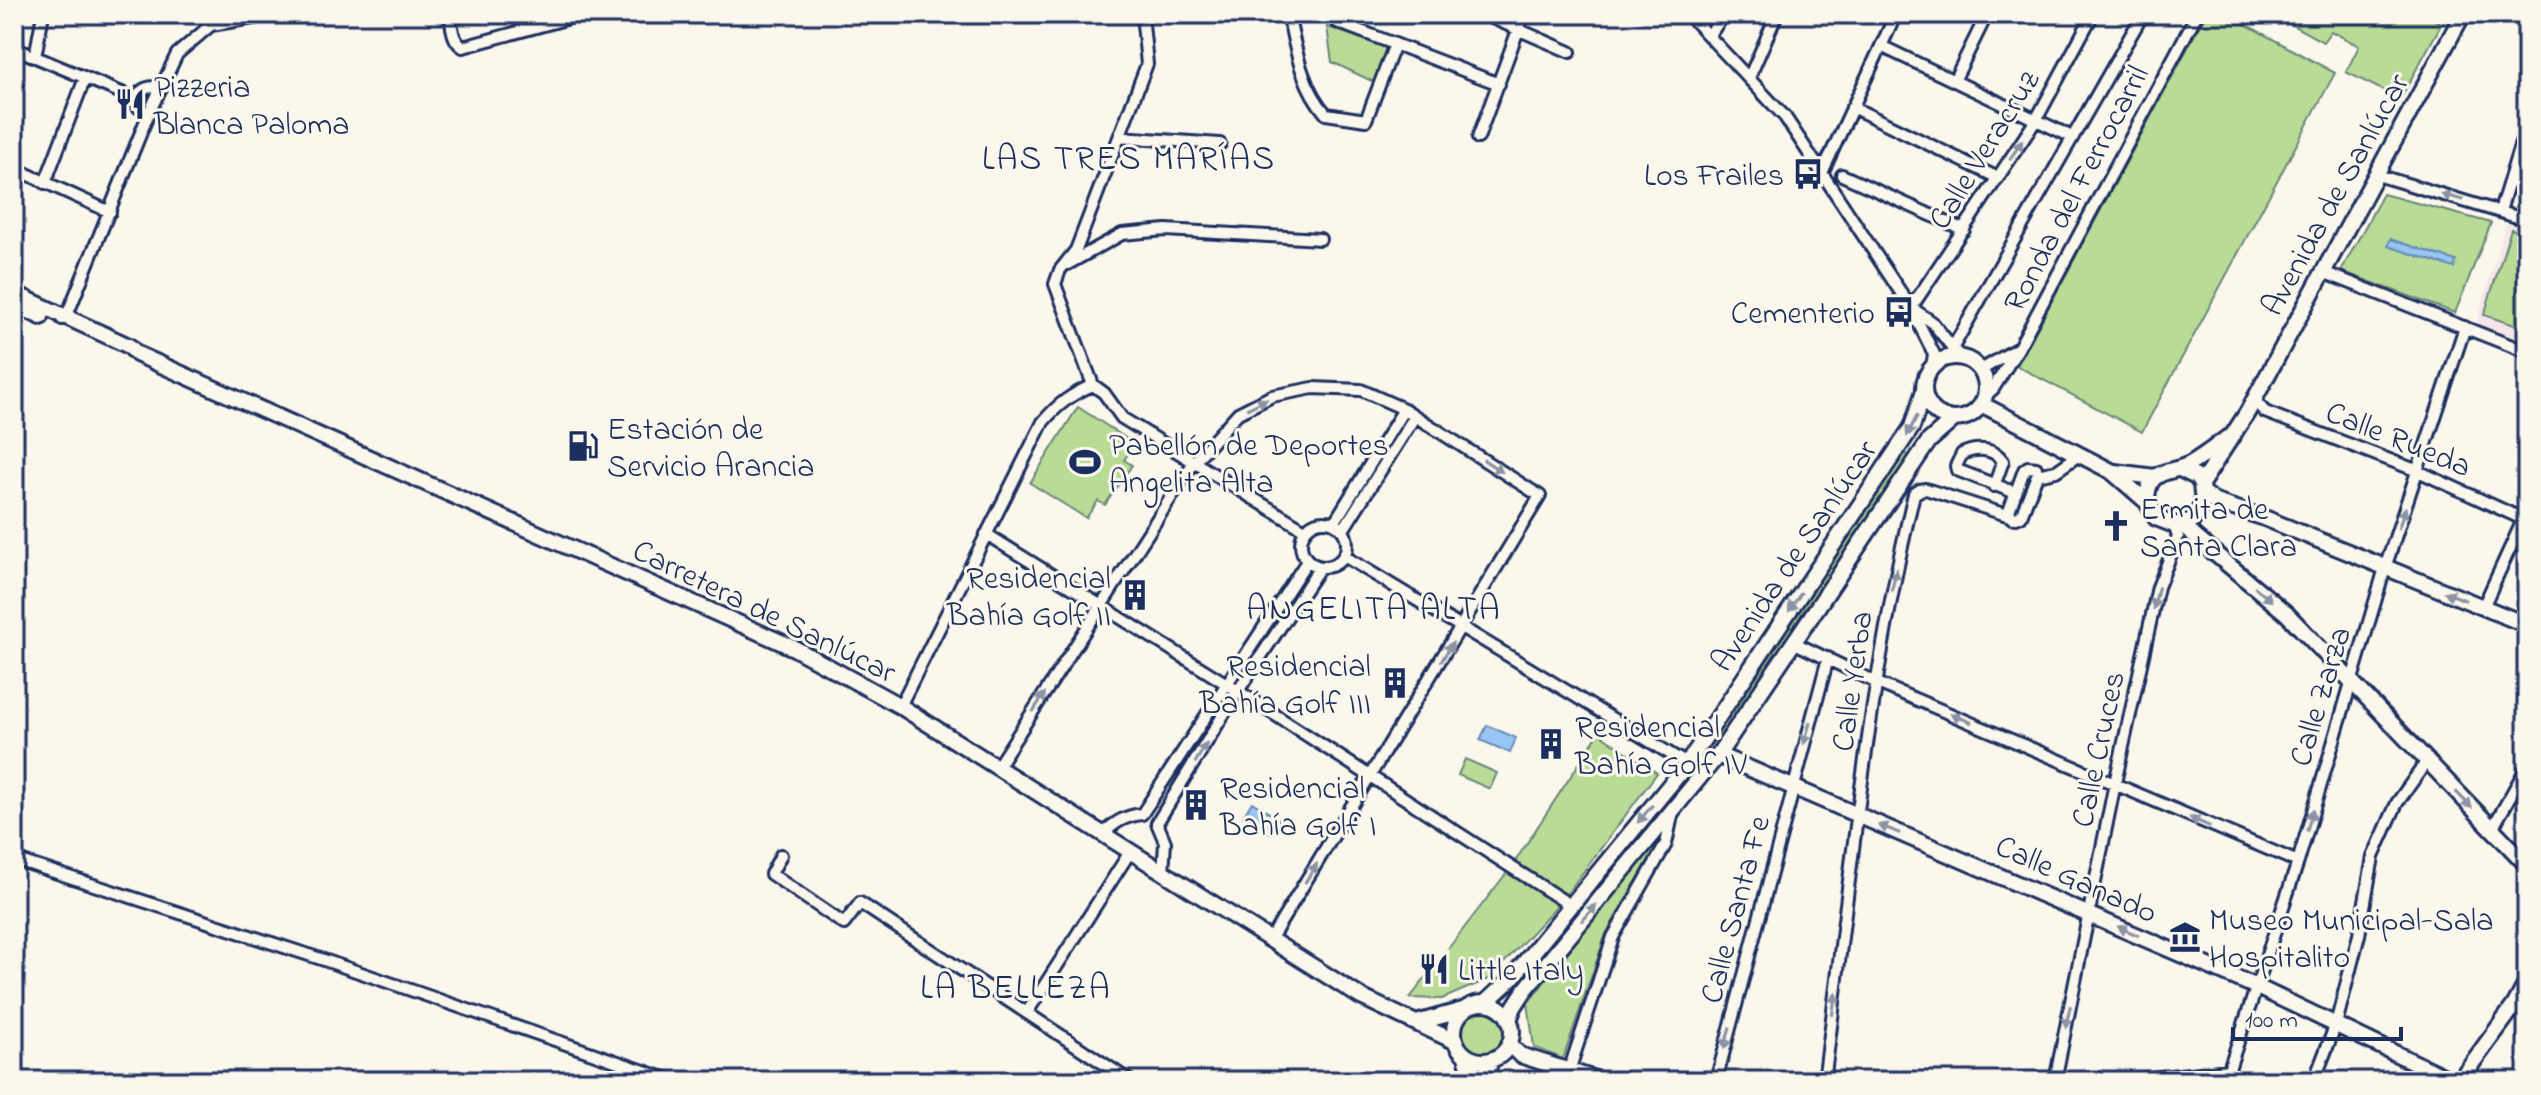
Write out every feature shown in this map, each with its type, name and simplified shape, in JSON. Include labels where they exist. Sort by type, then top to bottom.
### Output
[{"type":"main road","name":"Avenida de Sanlúcar","points":[[2203,489],[2377,175],[2458,16]]},
{"type":"main road","name":"Carretera de Sanlúcar","points":[[14,299],[129,346],[137,354],[794,648],[900,706],[1361,997],[1454,1041]]},
{"type":"main road","name":"Carretera de Sanlúcar","points":[[14,299],[122,354],[137,354]]},
{"type":"main road","points":[[1956,353],[1981,370],[1986,386],[1984,400],[1968,417],[1954,419],[1934,411],[1924,391],[1926,377],[1932,367],[1956,353]]},
{"type":"main road","name":"Avenida de Sanlúcar","points":[[1485,1003],[1511,979],[1687,764],[1912,427],[1924,391]]},
{"type":"main road","points":[[1984,400],[2111,471],[2147,502],[2156,518],[2179,525],[2287,614],[2527,865]]},
{"type":"main road","name":"Avenida de Sanlúcar","points":[[1509,1020],[1525,990],[1718,755],[1929,441],[1954,419]]},
{"type":"main road","points":[[2180,469],[2202,458],[2231,435]]},
{"type":"main road","points":[[2147,502],[2150,484],[2155,477],[2169,469],[2189,471],[2215,502],[2262,517],[2527,625]]},
{"type":"main road","points":[[2111,471],[2155,477]]},
{"type":"main road","points":[[2179,525],[2199,513],[2203,489]]},
{"type":"main road","name":"Calle Ganado","points":[[1718,755],[2257,987],[2456,1081]]},
{"type":"main road","points":[[2456,1081],[2514,1006],[2527,982]]},
{"type":"main road","points":[[1419,1022],[1475,1004],[1498,1007],[1509,1020],[1512,1035],[1509,1044],[1501,1055],[1490,1061],[1466,1057]]},
{"type":"main road","points":[[1463,1010],[1454,1024],[1454,1041],[1466,1057],[1474,1081]]},
{"type":"main road","points":[[1509,1044],[1520,1055],[1577,1076],[1601,1081]]},
{"type":"main road","points":[[1486,1081],[1490,1061]]},
{"type":"street","points":[[35,57],[43,14]]},
{"type":"street","points":[[200,14],[211,25]]},
{"type":"street","points":[[66,318],[148,115],[177,54],[211,25],[278,14]]},
{"type":"street","points":[[466,14],[450,16],[454,37],[463,47],[584,14]]},
{"type":"street","points":[[1142,14],[1147,64],[1076,250],[1060,270],[1055,284],[1093,385],[1104,393],[1122,418],[1305,530]]},
{"type":"street","points":[[1288,14],[1300,68],[1313,99],[1326,114],[1366,120],[1395,44]]},
{"type":"street","points":[[1335,14],[1337,22],[1499,84]]},
{"type":"street","points":[[1483,14],[1570,52]]},
{"type":"street","points":[[1478,138],[1524,14]]},
{"type":"street","points":[[1688,14],[1785,117],[1911,308],[1934,354],[1932,367]]},
{"type":"street","points":[[1709,36],[1724,14]]},
{"type":"street","points":[[1749,78],[1777,14]]},
{"type":"street","points":[[1822,173],[1896,14]]},
{"type":"street","points":[[1954,81],[1987,14]]},
{"type":"street","name":"Calle Veracruz","points":[[1911,308],[2036,120],[2093,14]]},
{"type":"street","name":"Ronda del Ferrocarril","points":[[1956,353],[2072,137],[2143,14]]},
{"type":"street","name":"Ronda del Ferrocarril","points":[[1981,370],[2019,347],[2197,14]]},
{"type":"street","points":[[1881,46],[2072,137]]},
{"type":"street","points":[[14,48],[136,99]]},
{"type":"street","points":[[45,183],[85,78]]},
{"type":"street","points":[[148,115],[137,106],[136,99],[141,90],[150,86],[162,87]]},
{"type":"street","points":[[1852,107],[1998,178]]},
{"type":"street","points":[[2500,211],[2527,123]]},
{"type":"street","points":[[1119,137],[1220,144]]},
{"type":"street","points":[[14,168],[110,212]]},
{"type":"street","points":[[1842,175],[1964,230]]},
{"type":"street","points":[[2377,175],[2527,220]]},
{"type":"street","points":[[1060,270],[1122,234],[1166,230],[1320,239]]},
{"type":"street","points":[[2323,272],[2527,352]]},
{"type":"street","points":[[1911,308],[1932,322],[1956,353]]},
{"type":"street","name":"Calle Zarza","points":[[2227,1075],[2298,862],[2385,568],[2465,327]]},
{"type":"street","points":[[1984,400],[2019,347]]},
{"type":"street","points":[[900,706],[1043,422],[1056,406],[1093,385]]},
{"type":"street","points":[[997,767],[1194,462],[1238,413],[1272,396],[1313,388],[1361,390],[1404,409],[1540,496],[1270,940]]},
{"type":"street","name":"Calle Rueda","points":[[2254,400],[2265,412],[2418,471],[2525,521]]},
{"type":"street","points":[[1338,526],[1404,409]]},
{"type":"street","points":[[1338,526],[1415,416]]},
{"type":"street","points":[[1994,486],[2002,458],[1997,453],[1977,449],[1962,454],[1957,470],[1994,486],[2016,493]]},
{"type":"street","points":[[2037,475],[2056,471],[2079,455]]},
{"type":"street","points":[[2036,468],[2037,475],[2021,516],[2012,518],[2009,511],[2024,470],[2036,468]]},
{"type":"street","name":"Calle Yerba","points":[[1824,1081],[1875,682],[1889,600],[1914,494],[1926,489],[2012,518]]},
{"type":"street","points":[[1321,521],[1338,526],[1347,540],[1344,556],[1330,567],[1320,567],[1307,561],[1302,552],[1301,539],[1305,530],[1321,521]]},
{"type":"street","points":[[2483,607],[2525,521]]},
{"type":"street","name":"Calle Cruces","points":[[2055,1081],[2158,587],[2178,537],[2179,525]]},
{"type":"street","points":[[986,534],[1372,776],[1570,905]]},
{"type":"street","points":[[1344,556],[1687,764]]},
{"type":"street","points":[[1142,814],[1307,561]]},
{"type":"street","points":[[1157,823],[1238,691],[1320,567]]},
{"type":"street","points":[[1795,643],[1875,682],[2298,862]]},
{"type":"street","name":"Calle Santa Fe","points":[[1716,1081],[1828,658]]},
{"type":"street","points":[[2314,1081],[2336,1024],[2359,935],[2373,857],[2397,803],[2427,761]]},
{"type":"street","points":[[2492,829],[2527,767]]},
{"type":"street","points":[[1577,1076],[1613,937],[1666,844],[1673,811]]},
{"type":"street","points":[[1103,834],[1127,816],[1142,814],[1157,823],[1165,842],[1163,873]]},
{"type":"street","points":[[1028,1011],[1130,852]]},
{"type":"street","points":[[781,855],[771,874],[844,924],[860,903],[1130,1081]]},
{"type":"street","points":[[14,859],[321,959],[673,1081]]},
{"type":"street","points":[[2121,1081],[2227,1075]]},
{"type":"shaded area","points":[[2506,224],[2527,231],[2527,346],[2475,328]]},
{"type":"green space","points":[[2206,14],[2227,14],[2335,73],[2142,432],[2017,366]]},
{"type":"green space","points":[[2272,14],[2419,14],[2442,23],[2400,99],[2346,72],[2359,46],[2331,31],[2323,42]]},
{"type":"green space","points":[[1327,27],[1387,47],[1376,83],[1332,62]]},
{"type":"green space","points":[[2383,194],[2491,223],[2455,313],[2341,271]]},
{"type":"green space","points":[[2511,229],[2527,234],[2527,271],[2522,270],[2527,272],[2527,329],[2484,315]]},
{"type":"green space","name":"Pabellón de Deportes Angelita Alta","points":[[1078,407],[1135,444],[1124,460],[1132,465],[1105,505],[1098,501],[1086,518],[1030,483]]},
{"type":"green space","points":[[1902,451],[1911,457],[1711,752],[1526,981],[1519,975],[1681,779]]},
{"type":"green space","points":[[1599,733],[1657,773],[1563,899],[1489,979],[1442,999],[1410,998],[1512,866]]},
{"type":"green space","points":[[1465,759],[1497,773],[1490,789],[1458,775]]},
{"type":"green space","points":[[1660,835],[1659,842],[1606,934],[1563,1059],[1534,1047],[1528,1003]]},
{"type":"green space","points":[[1483,1011],[1498,1017],[1504,1032],[1498,1047],[1483,1053],[1468,1047],[1462,1032],[1468,1017]]},
{"type":"water","points":[[2390,239],[2456,261],[2454,268],[2388,246]]},
{"type":"water","points":[[1487,725],[1516,738],[1510,753],[1480,740]]},
{"type":"water","name":"Residencial Bahía Golf I","points":[[1252,802],[1279,819],[1270,833],[1243,817]]},
{"type":"place","name":"Pizzeria Blanca Paloma","points":[[130,104]]},
{"type":"place","name":"Los Frailes","points":[[1808,174]]},
{"type":"place","name":"Cementerio","points":[[1899,312]]},
{"type":"place","name":"Estación de Servicio Arancia","points":[[583,446]]},
{"type":"place","name":"Pabellón de Deportes Angelita Alta","points":[[1085,462]]},
{"type":"place","name":"Ermita de Santa Clara","points":[[2116,526]]},
{"type":"place","name":"Residencial Bahía Golf II","points":[[1135,595]]},
{"type":"place","name":"Residencial Bahía Golf III","points":[[1395,683]]},
{"type":"place","name":"Residencial Bahía Golf IV","points":[[1551,744]]},
{"type":"place","name":"Residencial Bahía Golf I","points":[[1196,805]]},
{"type":"place","name":"Museo Municipal-Sala Hospitalito","points":[[2185,937]]},
{"type":"place","name":"Little Italy","points":[[1434,969]]},
{"type":"district","name":"LAS TRES MARÍAS","points":[[1129,157]]},
{"type":"district","name":"ANGELITA ALTA","points":[[1374,607]]},
{"type":"district","name":"LA BELLEZA","points":[[1016,986]]}]
